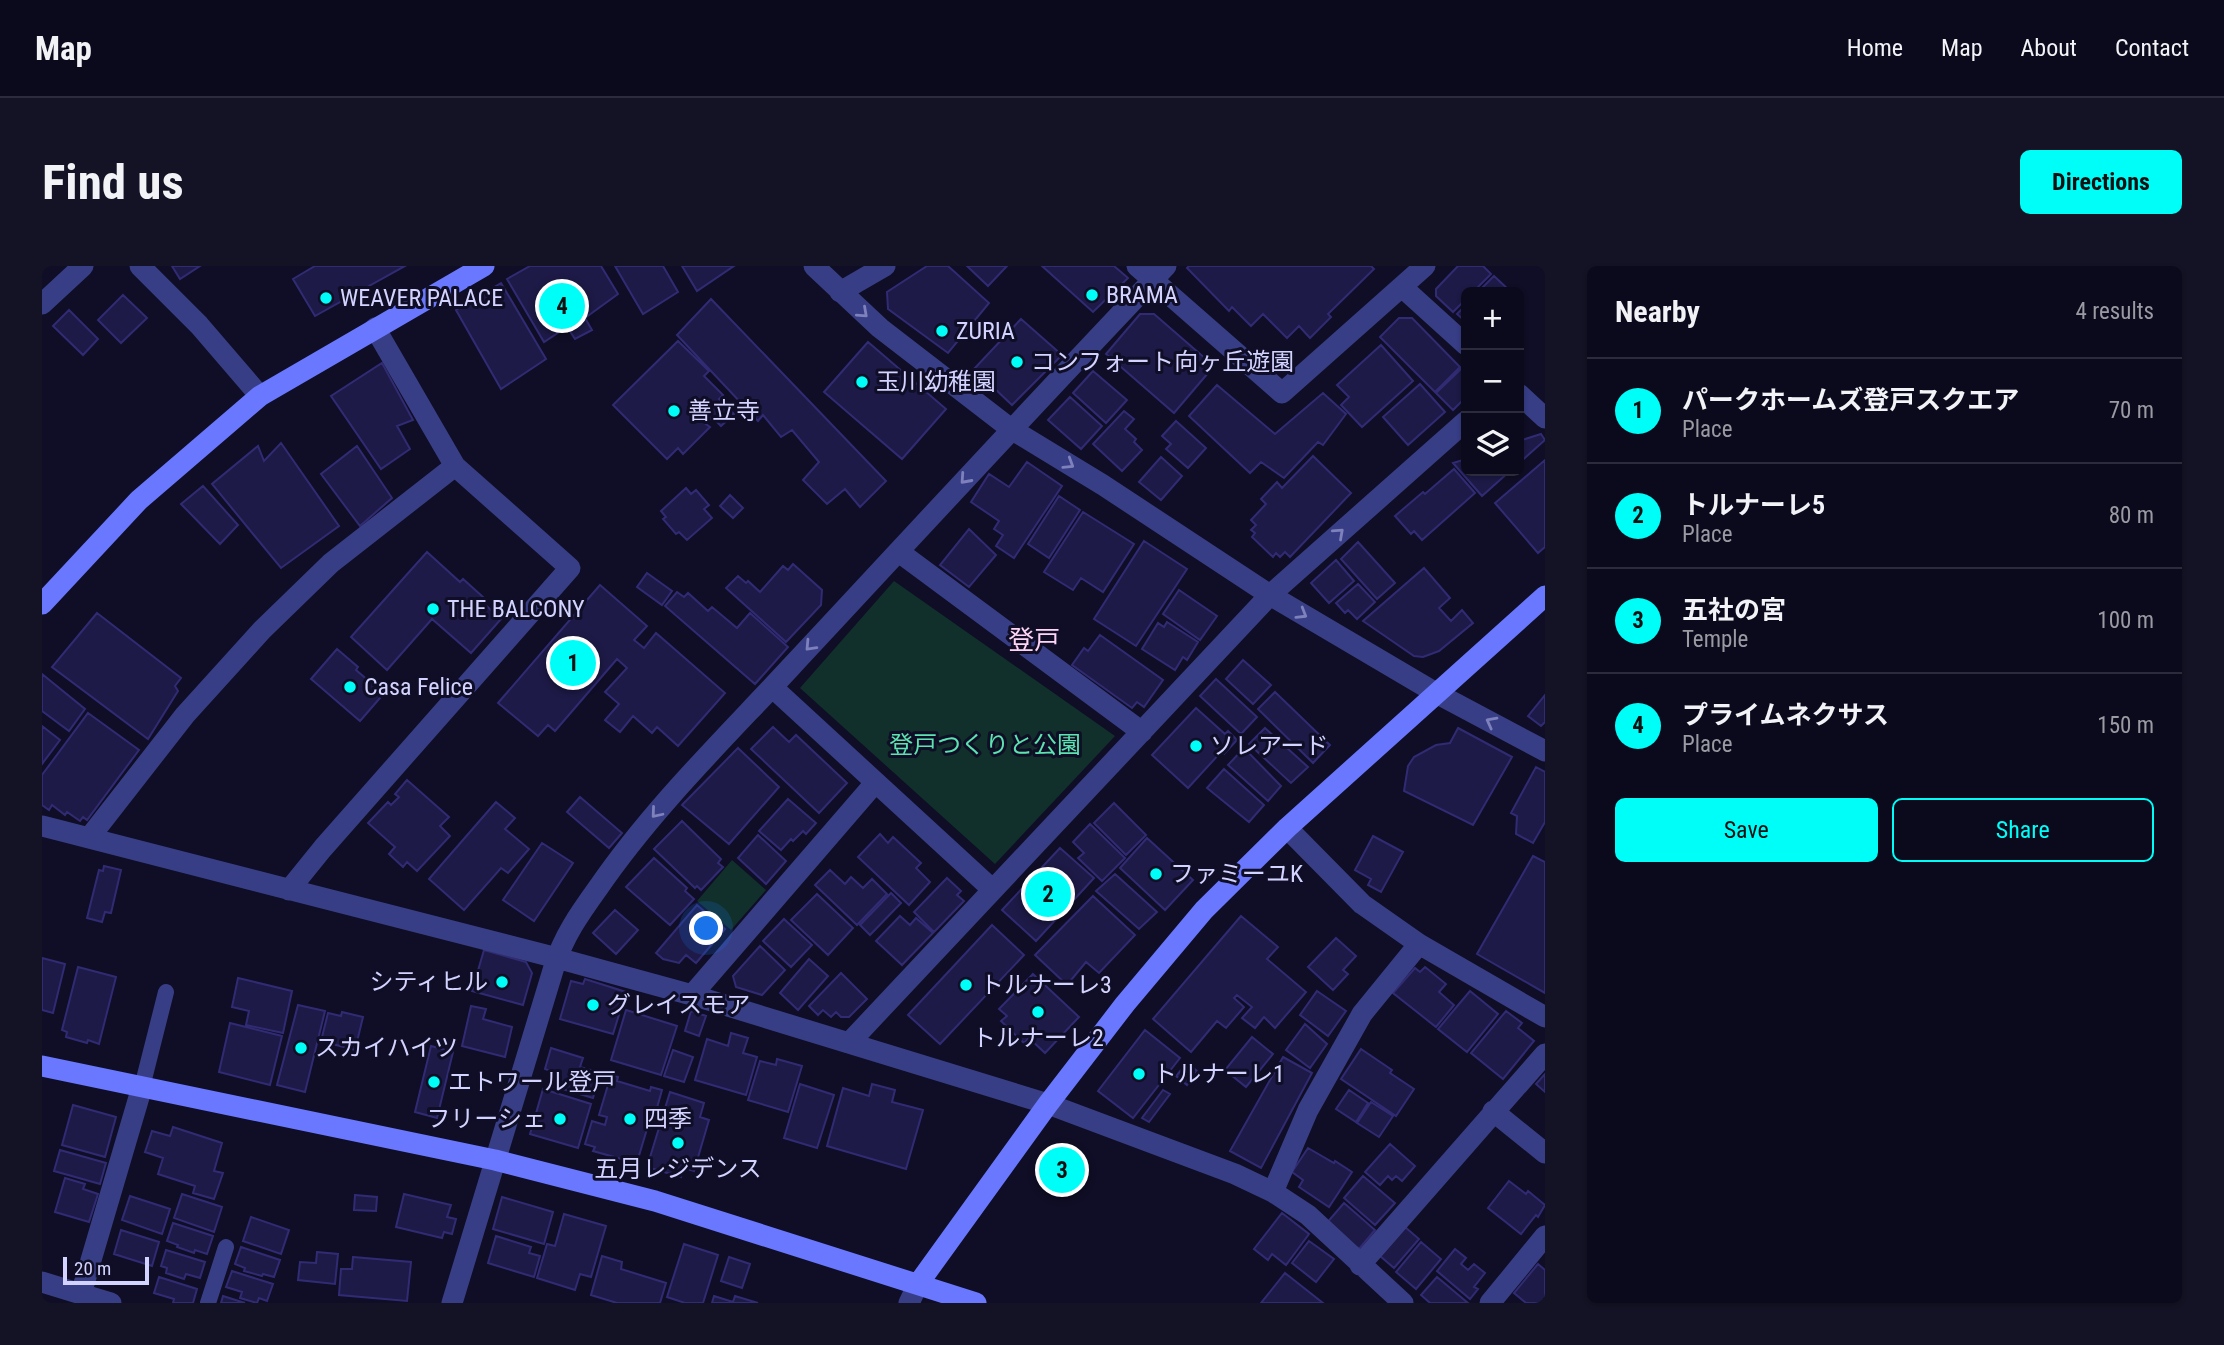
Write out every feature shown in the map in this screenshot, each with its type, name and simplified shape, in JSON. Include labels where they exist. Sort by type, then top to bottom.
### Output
[{"type":"street","points":[[42,304],[83,266]]},
{"type":"street","points":[[139,266],[199,325],[260,396]]},
{"type":"street","points":[[42,604],[139,500],[260,396],[484,266]]},
{"type":"street","points":[[814,266],[840,292],[940,376],[1011,429],[1103,485],[1270,595],[1436,693],[1545,751]]},
{"type":"street","points":[[840,292],[885,266]]},
{"type":"street","points":[[452,1303],[557,958],[572,926],[617,860],[671,795],[899,552],[1152,270],[1282,393],[1425,266]]},
{"type":"street","points":[[1402,286],[1461,340]]},
{"type":"street","points":[[289,890],[570,568],[455,466],[375,328]]},
{"type":"street","points":[[1524,399],[1545,418]]},
{"type":"street","points":[[849,1043],[1270,595],[1461,425]]},
{"type":"street","points":[[89,838],[185,715],[262,631],[331,563],[455,466]]},
{"type":"street","points":[[899,552],[1142,732]]},
{"type":"street","points":[[913,1293],[1048,1104],[1125,1004],[1204,910],[1287,828],[1545,596]]},
{"type":"street","points":[[772,687],[993,890]]},
{"type":"street","points":[[692,995],[875,783]]},
{"type":"street","points":[[42,826],[692,995],[1048,1104],[1235,1174],[1273,1192],[1308,1215],[1403,1303]]},
{"type":"street","points":[[1287,828],[1362,904],[1419,944],[1545,1017]]},
{"type":"street","points":[[1273,1192],[1308,1110],[1362,1014],[1419,944]]},
{"type":"street","points":[[1360,1265],[1545,1054]]},
{"type":"street","points":[[42,1066],[495,1160],[655,1201],[913,1293],[976,1303]]},
{"type":"street","points":[[81,1294],[142,1087]]},
{"type":"street","points":[[1493,1111],[1545,1153]]},
{"type":"street","points":[[1490,1303],[1545,1236]]},
{"type":"street","points":[[42,1282],[111,1303]]},
{"type":"lane","points":[[142,1087],[166,992]]},
{"type":"lane","points":[[208,1303],[226,1247]]},
{"type":"green space","name":"登戸つくりと公園","points":[[894,581],[1115,736],[995,864],[800,688]]},
{"type":"green space","points":[[732,860],[766,890],[731,930],[697,901]]},
{"type":"building","points":[[172,266],[200,266],[180,279]]},
{"type":"building","name":"WEAVER PALACE","points":[[315,266],[405,266],[315,316],[293,279]]},
{"type":"building","points":[[530,266],[601,266],[618,294],[585,318],[592,330],[575,339],[567,327],[544,342],[507,279]]},
{"type":"building","points":[[615,266],[663,266],[678,292],[643,314]]},
{"type":"building","points":[[682,266],[734,266],[697,291]]},
{"type":"building","name":"ZURIA","points":[[927,266],[948,266],[989,303],[948,353],[888,309],[887,292]]},
{"type":"building","points":[[967,266],[1007,266],[988,286]]},
{"type":"building","name":"BRAMA","points":[[1042,266],[1114,266],[1128,278],[1093,312]]},
{"type":"building","points":[[1371,266],[1374,269],[1328,314],[1331,317],[1310,338],[1299,326],[1287,338],[1263,314],[1251,326],[1232,307],[1229,311],[1187,268]]},
{"type":"building","points":[[1458,266],[1483,266],[1491,274],[1478,287],[1461,287],[1461,304],[1453,312],[1436,296],[1436,289]]},
{"type":"building","points":[[1494,276],[1506,287],[1483,287]]},
{"type":"building","points":[[501,283],[546,359],[501,389],[456,310]]},
{"type":"building","points":[[123,295],[147,318],[121,343],[98,320]]},
{"type":"building","points":[[711,299],[886,481],[860,507],[845,489],[827,504],[803,480],[819,462],[792,430],[781,437],[763,415],[758,421],[677,335]]},
{"type":"building","points":[[69,310],[98,339],[83,355],[53,326]]},
{"type":"building","points":[[1140,314],[1154,314],[1214,366],[1174,413],[1106,354]]},
{"type":"building","points":[[1399,318],[1412,318],[1460,367],[1435,392],[1380,337]]},
{"type":"building","name":"コンフォート向ヶ丘遊園","points":[[1021,319],[1062,355],[1012,405],[974,369]]},
{"type":"building","points":[[678,341],[709,371],[704,376],[723,395],[719,399],[734,414],[721,426],[712,417],[706,424],[710,427],[683,454],[678,448],[667,459],[613,405]]},
{"type":"building","points":[[868,342],[946,409],[902,459],[824,392]]},
{"type":"building","points":[[1381,345],[1413,381],[1362,427],[1341,405],[1349,397],[1337,385]]},
{"type":"building","points":[[382,363],[413,420],[397,426],[410,449],[381,469],[331,396]]},
{"type":"building","points":[[1461,369],[1461,402],[1453,410],[1436,393]]},
{"type":"building","points":[[1093,371],[1127,400],[1106,423],[1073,393]]},
{"type":"building","points":[[1420,384],[1445,412],[1408,445],[1383,417]]},
{"type":"building","points":[[1217,385],[1275,434],[1323,393],[1346,414],[1323,445],[1318,442],[1284,478],[1261,462],[1250,473],[1189,416]]},
{"type":"building","points":[[1070,397],[1102,426],[1081,449],[1048,420]]},
{"type":"building","points":[[1124,411],[1134,419],[1125,429],[1136,439],[1134,442],[1142,450],[1122,471],[1093,444]]},
{"type":"building","points":[[1176,421],[1206,448],[1188,468],[1166,449],[1171,444],[1162,436]]},
{"type":"building","points":[[1541,434],[1545,440],[1524,459],[1524,439]]},
{"type":"building","points":[[281,443],[339,526],[281,568],[212,484],[258,446],[264,461]]},
{"type":"building","points":[[357,446],[392,498],[360,526],[321,474]]},
{"type":"building","points":[[1313,456],[1351,493],[1290,557],[1285,552],[1280,557],[1276,553],[1273,557],[1252,537],[1255,533],[1251,530],[1256,525],[1251,520],[1266,504],[1261,499],[1277,482],[1282,488]]},
{"type":"building","points":[[1161,457],[1182,476],[1161,500],[1139,482]]},
{"type":"building","points":[[1545,460],[1545,547],[1538,553],[1495,503]]},
{"type":"building","points":[[1461,461],[1461,472],[1453,463]]},
{"type":"building","points":[[1027,462],[1062,486],[1014,558],[996,546],[1003,535],[994,529],[999,521],[971,502],[989,474],[1009,487]]},
{"type":"building","points":[[1454,469],[1475,493],[1422,540],[1414,531],[1411,534],[1395,516]]},
{"type":"building","points":[[1464,476],[1504,476],[1482,496]]},
{"type":"building","points":[[203,486],[238,525],[220,544],[181,504]]},
{"type":"building","points":[[686,488],[691,494],[696,490],[709,505],[704,509],[712,518],[687,540],[679,532],[676,534],[663,519],[666,517],[661,511]]},
{"type":"building","points":[[730,495],[743,508],[733,518],[720,506]]},
{"type":"building","points":[[1059,496],[1080,510],[1049,558],[1028,544]]},
{"type":"building","points":[[1083,512],[1134,544],[1103,592],[1081,578],[1073,590],[1044,572]]},
{"type":"building","points":[[969,529],[996,555],[969,587],[940,565]]},
{"type":"building","points":[[1144,541],[1187,569],[1136,646],[1094,619]]},
{"type":"building","points":[[1358,542],[1395,583],[1377,599],[1341,559]]},
{"type":"building","name":"THE BALCONY","points":[[427,552],[460,582],[463,579],[483,597],[480,600],[501,619],[471,653],[432,619],[387,670],[351,637]]},
{"type":"building","points":[[1336,560],[1354,581],[1329,603],[1311,583]]},
{"type":"building","points":[[793,564],[822,590],[821,605],[786,642],[726,588],[738,576],[760,592],[783,566],[788,570]]},
{"type":"building","points":[[1424,568],[1450,598],[1439,608],[1451,621],[1462,610],[1473,623],[1439,651],[1423,657],[1414,656],[1363,621]]},
{"type":"building","points":[[647,573],[672,591],[662,605],[637,587]]},
{"type":"building","points":[[1358,584],[1375,602],[1357,619],[1348,610],[1345,613],[1336,603]]},
{"type":"building","points":[[600,585],[647,626],[634,640],[644,648],[656,633],[725,693],[678,746],[657,727],[652,733],[633,716],[620,732],[605,720],[619,704],[605,692],[627,668],[617,659],[555,731],[548,725],[538,736],[498,703]]},
{"type":"building","points":[[1179,590],[1217,616],[1200,640],[1163,614]]},
{"type":"building","points":[[677,592],[684,597],[688,593],[708,611],[712,607],[737,628],[750,613],[788,647],[755,684],[665,606]]},
{"type":"building","points":[[97,613],[181,678],[175,686],[178,691],[148,739],[52,667]]},
{"type":"building","points":[[1167,622],[1198,642],[1187,660],[1183,657],[1175,670],[1142,649],[1158,623],[1164,627]]},
{"type":"building","points":[[1100,635],[1163,680],[1144,707],[1137,702],[1132,708],[1072,665],[1084,648],[1088,651]]},
{"type":"building","name":"Casa Felice","points":[[337,649],[358,667],[356,670],[370,682],[373,680],[386,691],[360,721],[311,679]]},
{"type":"building","points":[[1243,660],[1271,685],[1253,704],[1226,679]]},
{"type":"building","points":[[42,674],[85,709],[69,731],[42,711]]},
{"type":"building","points":[[1216,679],[1257,717],[1241,734],[1200,696]]},
{"type":"building","points":[[1275,692],[1330,745],[1313,763],[1258,709]]},
{"type":"building","points":[[1545,695],[1545,722],[1541,726],[1528,716]]},
{"type":"building","name":"ソレアード","points":[[1196,708],[1225,734],[1228,731],[1237,740],[1224,754],[1221,752],[1188,788],[1152,755]]},
{"type":"building","points":[[88,713],[139,750],[87,820],[83,817],[80,821],[67,812],[65,815],[52,805],[49,810],[42,805],[42,775]]},
{"type":"building","points":[[42,726],[60,740],[42,764]]},
{"type":"building","points":[[773,727],[789,742],[796,735],[847,783],[819,813],[751,749]]},
{"type":"building","points":[[1265,728],[1308,767],[1291,783],[1249,744]]},
{"type":"building","points":[[1458,728],[1512,757],[1473,825],[1404,791],[1408,766],[1414,757],[1436,745],[1450,743]]},
{"type":"building","points":[[738,748],[779,787],[729,844],[682,805]]},
{"type":"building","points":[[1244,748],[1281,786],[1268,801],[1228,765]]},
{"type":"building","points":[[1536,767],[1545,772],[1545,822],[1533,843],[1516,834],[1517,816],[1511,813]]},
{"type":"building","points":[[1224,769],[1264,805],[1249,822],[1207,788]]},
{"type":"building","points":[[407,780],[449,817],[440,826],[450,836],[417,871],[407,862],[403,867],[389,854],[395,847],[368,823],[388,802],[391,805],[399,797],[395,794]]},
{"type":"building","points":[[580,797],[622,833],[609,848],[567,812]]},
{"type":"building","points":[[788,799],[816,823],[806,834],[803,831],[793,841],[791,839],[781,850],[759,831]]},
{"type":"building","points":[[496,802],[515,818],[505,829],[529,849],[508,873],[501,868],[464,910],[429,879]]},
{"type":"building","points":[[1114,803],[1146,835],[1126,855],[1094,823]]},
{"type":"building","points":[[682,821],[721,859],[718,863],[723,867],[701,890],[697,886],[695,888],[654,849]]},
{"type":"building","points":[[1090,824],[1125,858],[1102,881],[1078,858],[1084,853],[1073,842]]},
{"type":"building","points":[[880,834],[888,843],[893,837],[921,863],[916,868],[930,882],[909,905],[858,857]]},
{"type":"building","points":[[758,835],[786,861],[766,884],[738,858]]},
{"type":"building","points":[[1373,836],[1403,852],[1381,892],[1368,885],[1371,879],[1355,870]]},
{"type":"building","name":"ファミーユK","points":[[1147,838],[1193,880],[1165,910],[1120,868]]},
{"type":"building","points":[[542,843],[573,863],[534,921],[503,900]]},
{"type":"building","points":[[1060,848],[1094,878],[1036,941],[1002,910]]},
{"type":"building","points":[[1533,856],[1545,862],[1545,993],[1477,954]]},
{"type":"building","points":[[654,858],[687,888],[685,891],[694,899],[670,925],[626,887]]},
{"type":"building","points":[[104,866],[121,870],[111,913],[105,912],[102,922],[87,918],[99,870],[103,871]]},
{"type":"building","points":[[830,870],[845,884],[851,877],[863,888],[872,879],[887,894],[857,925],[815,885]]},
{"type":"building","points":[[1115,874],[1157,912],[1139,929],[1096,891]]},
{"type":"building","points":[[947,878],[961,891],[957,895],[964,901],[934,932],[914,912]]},
{"type":"building","points":[[891,893],[901,903],[870,935],[860,925]]},
{"type":"building","points":[[817,894],[853,928],[828,955],[791,920]]},
{"type":"building","points":[[1093,896],[1135,935],[1099,973],[1086,962],[1067,985],[1035,955]]},
{"type":"building","points":[[697,905],[725,929],[696,963],[686,955],[679,963],[663,959],[656,953]]},
{"type":"building","points":[[615,910],[638,930],[616,954],[593,933]]},
{"type":"building","points":[[900,916],[910,925],[916,918],[933,933],[902,965],[876,941]]},
{"type":"building","points":[[1241,916],[1278,947],[1267,959],[1306,992],[1275,1028],[1264,1017],[1255,1028],[1242,1018],[1252,1007],[1237,995],[1234,998],[1244,1007],[1226,1028],[1217,1021],[1191,1052],[1153,1019]]},
{"type":"building","points":[[784,919],[812,945],[791,967],[763,941]]},
{"type":"building","name":"トルナーレ3","points":[[992,925],[1024,955],[940,1044],[908,1015]]},
{"type":"building","points":[[1336,938],[1356,956],[1343,970],[1348,974],[1333,990],[1308,967]]},
{"type":"building","points":[[760,946],[785,970],[762,995],[736,987],[733,976]]},
{"type":"building","name":"シティヒル","points":[[484,950],[526,962],[532,973],[523,1005],[472,991]]},
{"type":"building","points":[[42,958],[65,964],[53,1013],[42,1010]]},
{"type":"building","points":[[809,959],[828,976],[798,1010],[780,993]]},
{"type":"building","points":[[78,967],[116,977],[99,1044],[66,1037],[67,1032],[62,1030]]},
{"type":"building","points":[[1425,967],[1446,984],[1439,992],[1454,1005],[1436,1027],[1393,993],[1415,968],[1420,972]]},
{"type":"building","points":[[841,973],[867,999],[849,1017],[841,1017],[836,1012],[831,1017],[823,1010],[818,1015],[809,1006]]},
{"type":"building","name":"トルナーレ2","points":[[1033,974],[1079,1017],[1045,1053],[1029,1038],[1024,1043],[1001,1021],[1007,1016],[999,1009]]},
{"type":"building","points":[[238,978],[292,991],[283,1033],[246,1025],[249,1011],[232,1007]]},
{"type":"building","name":"グレイスモア","points":[[585,979],[626,992],[613,1034],[560,1019],[571,981],[583,984]]},
{"type":"building","points":[[1317,991],[1346,1011],[1328,1036],[1300,1015]]},
{"type":"building","points":[[1470,991],[1498,1014],[1467,1052],[1438,1029]]},
{"type":"building","name":"スカイハイツ","points":[[298,1005],[325,1011],[305,1092],[277,1085]]},
{"type":"building","points":[[471,1006],[486,1009],[483,1019],[512,1027],[505,1057],[462,1046]]},
{"type":"building","points":[[626,1010],[677,1026],[661,1075],[611,1060]]},
{"type":"building","points":[[691,1011],[706,1016],[699,1036],[685,1031]]},
{"type":"building","points":[[1506,1011],[1522,1023],[1518,1028],[1534,1041],[1503,1079],[1471,1053]]},
{"type":"building","points":[[342,1012],[363,1017],[355,1050],[321,1041],[328,1013],[341,1016]]},
{"type":"building","points":[[230,1023],[282,1036],[270,1085],[219,1072]]},
{"type":"building","points":[[1305,1024],[1327,1044],[1310,1068],[1286,1050]]},
{"type":"building","name":"トルナーレ1","points":[[1145,1030],[1180,1058],[1133,1118],[1098,1091]]},
{"type":"building","points":[[731,1033],[748,1038],[743,1053],[757,1057],[746,1095],[695,1080],[707,1039],[728,1046]]},
{"type":"building","points":[[1252,1037],[1273,1054],[1246,1087],[1225,1070]]},
{"type":"building","name":"エトワール登戸","points":[[431,1046],[453,1052],[437,1118],[415,1112]]},
{"type":"building","points":[[551,1048],[583,1058],[580,1067],[601,1073],[593,1098],[549,1085],[553,1072],[545,1069]]},
{"type":"building","points":[[1361,1049],[1414,1089],[1396,1116],[1341,1079]]},
{"type":"building","points":[[673,1050],[693,1057],[684,1082],[664,1076]]},
{"type":"building","points":[[1283,1057],[1312,1073],[1261,1168],[1230,1151]]},
{"type":"building","points":[[777,1059],[802,1066],[788,1112],[748,1100],[760,1061],[776,1065]]},
{"type":"building","points":[[1187,1063],[1197,1071],[1187,1085],[1176,1076]]},
{"type":"building","points":[[1545,1074],[1545,1092],[1536,1084]]},
{"type":"building","name":"四季","points":[[611,1075],[618,1077],[617,1081],[650,1091],[651,1087],[662,1090],[651,1129],[647,1129],[638,1159],[626,1156],[625,1160],[593,1151],[595,1147],[585,1144],[592,1121],[605,1125],[607,1117],[599,1115]]},
{"type":"building","points":[[800,1084],[834,1095],[817,1148],[784,1138]]},
{"type":"building","points":[[872,1084],[895,1090],[892,1102],[923,1110],[906,1169],[827,1146],[843,1088],[869,1096]]},
{"type":"building","name":"フリーシェ","points":[[543,1089],[591,1104],[578,1148],[530,1134]]},
{"type":"building","points":[[1163,1090],[1170,1094],[1149,1122],[1142,1118]]},
{"type":"building","points":[[1349,1090],[1368,1103],[1356,1122],[1336,1109]]},
{"type":"building","name":"五月レジデンス","points":[[670,1092],[704,1103],[700,1117],[709,1120],[694,1171],[684,1168],[681,1177],[647,1167]]},
{"type":"building","points":[[1371,1102],[1393,1116],[1379,1137],[1357,1123]]},
{"type":"building","points":[[73,1105],[116,1117],[105,1157],[62,1145]]},
{"type":"building","points":[[173,1127],[222,1143],[214,1171],[223,1173],[214,1199],[193,1193],[195,1186],[158,1174],[163,1158],[145,1152],[152,1131],[170,1136]]},
{"type":"building","points":[[1390,1144],[1415,1166],[1402,1181],[1396,1176],[1392,1180],[1388,1176],[1380,1185],[1365,1172]]},
{"type":"building","points":[[1308,1148],[1352,1172],[1329,1207],[1299,1187],[1303,1180],[1292,1172]]},
{"type":"building","points":[[60,1150],[106,1163],[100,1184],[54,1171]]},
{"type":"building","points":[[1055,1158],[1076,1166],[1069,1183],[1048,1174]]},
{"type":"building","points":[[1363,1176],[1395,1203],[1375,1225],[1344,1198]]},
{"type":"building","points":[[65,1178],[85,1184],[83,1189],[98,1194],[89,1222],[55,1212]]},
{"type":"building","points":[[1509,1181],[1526,1194],[1528,1191],[1545,1205],[1538,1217],[1536,1215],[1521,1234],[1488,1208]]},
{"type":"building","points":[[182,1194],[222,1207],[214,1232],[174,1218]]},
{"type":"building","points":[[404,1194],[451,1205],[447,1217],[456,1219],[452,1234],[444,1232],[442,1238],[396,1227]]},
{"type":"building","points":[[355,1195],[377,1197],[376,1211],[354,1210]]},
{"type":"building","points":[[130,1196],[170,1209],[162,1234],[122,1220]]},
{"type":"building","points":[[502,1197],[553,1212],[544,1244],[493,1229]]},
{"type":"building","points":[[1344,1203],[1375,1230],[1359,1249],[1325,1225]]},
{"type":"building","points":[[1282,1213],[1309,1234],[1286,1265],[1272,1254],[1268,1260],[1254,1249]]},
{"type":"building","points":[[564,1214],[606,1226],[591,1277],[580,1274],[575,1290],[537,1278],[547,1244],[555,1246]]},
{"type":"building","points":[[251,1217],[289,1230],[281,1254],[243,1241]]},
{"type":"building","points":[[173,1223],[213,1236],[207,1254],[195,1250],[194,1253],[167,1241]]},
{"type":"building","points":[[1405,1227],[1419,1239],[1394,1268],[1380,1256]]},
{"type":"building","points":[[121,1230],[159,1242],[152,1266],[114,1254]]},
{"type":"building","points":[[496,1236],[531,1247],[529,1253],[540,1256],[534,1277],[488,1263]]},
{"type":"building","points":[[1309,1241],[1334,1259],[1316,1282],[1292,1263]]},
{"type":"building","points":[[1421,1242],[1441,1259],[1416,1289],[1396,1272]]},
{"type":"building","points":[[684,1244],[718,1255],[703,1303],[685,1303],[667,1297]]},
{"type":"building","points":[[241,1247],[280,1260],[274,1277],[244,1271],[245,1268],[235,1264]]},
{"type":"building","points":[[1455,1249],[1466,1258],[1461,1264],[1468,1270],[1474,1264],[1485,1273],[1474,1287],[1478,1289],[1470,1299],[1437,1271]]},
{"type":"building","points":[[166,1250],[205,1262],[200,1278],[186,1274],[184,1279],[166,1273],[167,1268],[161,1266]]},
{"type":"building","points":[[317,1252],[338,1254],[335,1284],[298,1280],[300,1262],[316,1263]]},
{"type":"building","points":[[602,1256],[622,1262],[621,1269],[666,1283],[660,1303],[617,1303],[591,1295]]},
{"type":"building","points":[[353,1257],[411,1262],[407,1301],[339,1295],[341,1269],[352,1269]]},
{"type":"building","points":[[729,1257],[750,1264],[742,1288],[721,1281]]},
{"type":"building","points":[[1538,1264],[1545,1270],[1545,1303],[1526,1303],[1514,1293]]},
{"type":"building","points":[[232,1271],[273,1284],[267,1301],[259,1298],[257,1303],[240,1298],[242,1292],[226,1287]]},
{"type":"building","points":[[1285,1273],[1323,1303],[1261,1303]]},
{"type":"building","points":[[159,1277],[197,1289],[193,1303],[173,1303],[174,1299],[154,1293]]},
{"type":"building","points":[[1437,1277],[1468,1303],[1430,1303],[1421,1295]]},
{"type":"building","points":[[223,1296],[245,1303],[221,1303]]},
{"type":"building","points":[[714,1296],[733,1302],[735,1296],[758,1303],[712,1303]]},
{"type":"place","name":"BRAMA","points":[[1092,295]]},
{"type":"place","name":"WEAVER PALACE","points":[[326,298]]},
{"type":"place","name":"プライムネクサス","points":[[562,306]]},
{"type":"place","name":"ZURIA","points":[[942,331]]},
{"type":"place","name":"コンフォート向ヶ丘遊園","points":[[1017,362]]},
{"type":"place","name":"玉川幼稚園","points":[[862,382]]},
{"type":"place","name":"善立寺","points":[[674,411]]},
{"type":"place","name":"THE BALCONY","points":[[433,609]]},
{"type":"place","name":"パークホームズ登戸スクエア","points":[[573,663]]},
{"type":"place","name":"Casa Felice","points":[[350,687]]},
{"type":"place","name":"ソレアード","points":[[1196,746]]},
{"type":"place","name":"ファミーユK","points":[[1156,874]]},
{"type":"place","name":"トルナーレ5","points":[[1048,894]]},
{"type":"place","name":"シティヒル","points":[[502,982]]},
{"type":"place","name":"トルナーレ3","points":[[966,985]]},
{"type":"place","name":"グレイスモア","points":[[593,1005]]},
{"type":"place","name":"トルナーレ2","points":[[1038,1012]]},
{"type":"place","name":"スカイハイツ","points":[[301,1048]]},
{"type":"place","name":"トルナーレ1","points":[[1139,1074]]},
{"type":"place","name":"エトワール登戸","points":[[434,1082]]},
{"type":"place","name":"フリーシェ","points":[[560,1119]]},
{"type":"place","name":"四季","points":[[630,1119]]},
{"type":"place","name":"五月レジデンス","points":[[678,1143]]},
{"type":"place","name":"五社の宮","points":[[1062,1170]]},
{"type":"district","name":"登戸","points":[[1034,640]]}]
